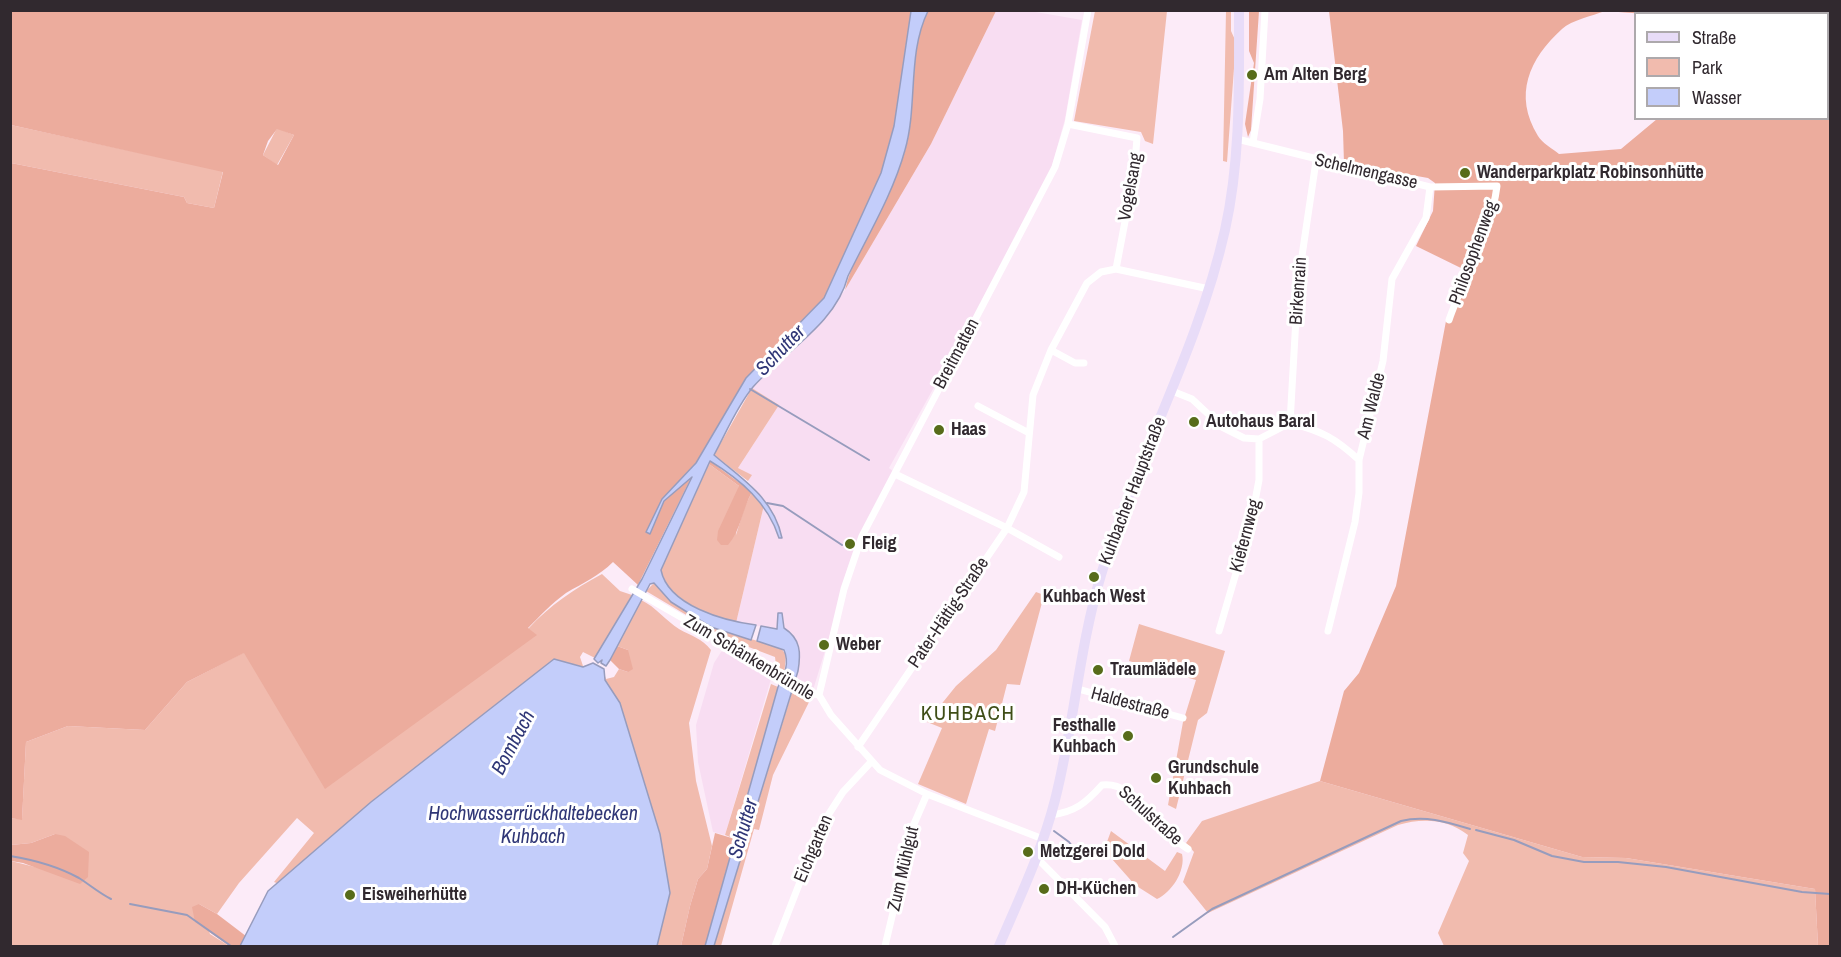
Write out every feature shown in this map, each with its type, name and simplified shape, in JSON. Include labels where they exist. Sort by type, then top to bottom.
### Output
[{"type":"main road","name":"Kuhbacher Hauptstraße","points":[[999,946],[1036,857],[1050,815],[1101,573],[1121,513],[1172,391],[1209,289],[1229,214],[1237,139],[1239,10]]},
{"type":"street","name":"Breitmatten","points":[[819,695],[853,560],[862,536],[1055,167],[1068,124],[1088,10]]},
{"type":"street","points":[[1253,142],[1260,99],[1265,10]]},
{"type":"street","name":"Vogelsang","points":[[1068,124],[1137,138],[1134,174],[1116,269]]},
{"type":"street","name":"Schelmengasse","points":[[1237,139],[1316,161],[1430,187],[1497,186]]},
{"type":"street","name":"Birkenrain","points":[[1290,423],[1298,283],[1316,161]]},
{"type":"street","name":"Philosophenweg","points":[[1449,320],[1460,287],[1476,258],[1497,186]]},
{"type":"street","name":"Am Walde","points":[[1328,631],[1355,522],[1359,493],[1359,460],[1383,361],[1392,279],[1426,218],[1430,187]]},
{"type":"street","points":[[1116,269],[1209,289]]},
{"type":"street","name":"Pater-Hättig-Straße","points":[[858,747],[1007,528],[1024,492],[1033,395],[1051,350],[1091,279],[1101,272],[1116,269]]},
{"type":"street","points":[[1051,350],[1075,363],[1084,363]]},
{"type":"street","points":[[1172,391],[1202,405],[1222,427],[1244,438],[1259,439],[1290,423],[1320,430],[1340,442],[1359,460]]},
{"type":"street","points":[[978,406],[1029,432]]},
{"type":"street","name":"Kiefernweg","points":[[1219,631],[1251,522],[1259,480],[1259,439]]},
{"type":"street","points":[[895,474],[1007,528],[1059,557]]},
{"type":"street","name":"Zum Schänkenbrünnle","points":[[632,589],[793,688],[819,695],[831,715],[880,770],[927,794],[1043,838]]},
{"type":"street","name":"Haldestraße","points":[[1078,689],[1183,718]]},
{"type":"street","name":"Eichgarten","points":[[775,946],[823,823],[843,792],[871,762]]},
{"type":"street","name":"Schulstraße","points":[[1050,815],[1069,813],[1087,803],[1102,785],[1114,784],[1125,789],[1153,822],[1188,849]]},
{"type":"street","name":"Zum Mühlgut","points":[[885,946],[914,824],[927,794]]},
{"type":"street","points":[[1036,857],[1105,927],[1114,946]]},
{"type":"shaded area","points":[[11,11],[911,11],[894,126],[881,173],[824,298],[746,378],[696,463],[662,499],[650,530],[664,501],[692,476],[638,585],[613,562],[566,593],[546,610],[528,628],[537,635],[325,789],[244,653],[187,682],[145,730],[68,726],[26,742],[22,820],[11,818],[11,163],[184,197],[187,203],[214,208],[223,172],[11,125]],"holes":[[[277,129],[294,135],[278,165],[263,155],[268,141]]]},
{"type":"shaded area","points":[[928,11],[996,11],[931,144],[845,290],[857,255],[891,187],[905,151],[911,117],[917,45]]},
{"type":"shaded area","points":[[996,11],[1030,11],[1082,20],[1065,119],[1051,169],[986,294],[889,468],[893,471],[860,536],[810,700],[792,692],[798,671],[799,645],[784,628],[782,620],[777,629],[736,623],[764,505],[779,538],[782,538],[767,503],[748,481],[751,475],[738,468],[779,405],[752,388],[811,333],[845,290],[931,144]]},
{"type":"shaded area","points":[[1249,11],[1259,11],[1251,130],[1248,137],[1245,124],[1254,63],[1249,51]]},
{"type":"shaded area","points":[[1329,11],[1605,11],[1830,11],[1830,946],[1818,946],[1815,889],[1626,858],[1582,857],[1320,781],[1344,691],[1359,673],[1396,586],[1446,321],[1465,270],[1416,246],[1433,211],[1435,183],[1428,178],[1344,163],[1343,131]]},
{"type":"shaded area","points":[[710,461],[752,492],[736,533],[728,545],[721,545],[717,540],[718,531],[739,486],[709,464]]},
{"type":"shaded area","points":[[617,646],[628,650],[633,669],[628,672],[619,669],[610,660]]},
{"type":"shaded area","points":[[727,649],[771,679],[725,835],[713,832],[698,762],[696,725],[714,663],[721,652]]},
{"type":"shaded area","points":[[715,833],[735,839],[705,946],[681,946],[698,879],[707,869]]},
{"type":"shaded area","points":[[55,834],[65,836],[89,852],[88,877],[80,884],[23,863],[11,861],[11,845],[31,843]]},
{"type":"shaded area","points":[[199,904],[217,914],[259,946],[229,946],[195,922],[192,907]]},
{"type":"green space","points":[[1095,11],[1167,11],[1153,144],[1145,141],[1141,132],[1074,121]]},
{"type":"green space","points":[[1226,11],[1231,11],[1231,31],[1236,42],[1227,162],[1223,161]]},
{"type":"green space","points":[[11,125],[223,171],[214,208],[187,203],[184,197],[11,163]]},
{"type":"green space","points":[[277,128],[294,135],[277,165],[263,155]]},
{"type":"green space","points":[[752,388],[779,405],[738,468],[752,475],[748,481],[714,455]]},
{"type":"green space","points":[[709,464],[739,486],[736,535],[752,492],[764,505],[736,623],[691,605],[681,598],[665,581],[661,570]]},
{"type":"green space","points":[[602,574],[620,591],[632,595],[595,658],[583,652],[580,657],[583,666],[591,665],[603,671],[606,679],[614,677],[619,669],[628,672],[628,650],[617,646],[641,600],[711,650],[689,723],[696,781],[712,846],[707,869],[698,879],[681,946],[644,946],[326,902],[274,882],[314,833],[297,818],[239,883],[217,914],[199,904],[210,934],[229,946],[11,946],[11,861],[43,869],[55,834],[31,843],[11,845],[10,818],[22,819],[26,742],[68,726],[145,730],[187,682],[245,652],[536,635],[528,629],[545,612]]},
{"type":"green space","points":[[654,583],[671,602],[711,627],[781,648],[786,655],[784,676],[777,673],[775,657],[725,638],[646,591]]},
{"type":"green space","points":[[1036,592],[1044,595],[1020,685],[1007,684],[995,731],[989,729],[966,804],[918,784],[942,728],[927,722],[956,686],[996,650]]},
{"type":"green space","points":[[1139,624],[1225,651],[1207,713],[1198,720],[1176,809],[1168,805],[1183,722],[1196,680],[1129,661]]},
{"type":"green space","points":[[771,684],[778,687],[735,839],[725,835]]},
{"type":"green space","points":[[792,692],[810,700],[773,775],[759,830],[754,829],[721,946],[714,946]]},
{"type":"green space","points":[[1320,781],[1582,857],[1626,858],[1815,889],[1818,946],[1444,946],[1438,933],[1469,861],[1463,853],[1468,835],[1452,826],[1434,821],[1417,821],[1398,825],[1208,913],[1183,882],[1194,852],[1186,843],[1202,821]]},
{"type":"green space","points":[[1111,831],[1165,871],[1177,852],[1182,854],[1180,874],[1167,892],[1157,899],[1135,885],[1104,850]]},
{"type":"water","name":"Schutter","points":[[911,11],[928,11],[917,45],[909,133],[900,166],[887,198],[833,309],[747,394],[714,455],[756,490],[772,512],[782,538],[779,538],[761,503],[743,484],[710,461],[661,570],[666,583],[686,602],[700,610],[729,620],[756,625],[751,640],[711,627],[671,602],[654,583],[650,584],[606,666],[601,663],[602,660],[598,663],[594,659],[642,579],[692,477],[664,501],[650,534],[646,532],[662,499],[696,463],[746,378],[824,298],[881,173],[894,126]]},
{"type":"water","name":"Schutter","points":[[778,613],[782,613],[784,628],[797,642],[798,671],[714,946],[705,946],[778,687],[786,669],[784,650],[757,641],[761,626],[777,629]]},
{"type":"water","name":"Hochwasserrückhaltebecken Kuhbach","points":[[554,659],[583,667],[593,663],[604,669],[605,680],[620,703],[660,834],[670,893],[657,946],[240,946],[268,891],[371,802]]},
{"type":"waterway","points":[[750,389],[869,460]]},
{"type":"waterway","points":[[767,503],[783,506],[842,545]]},
{"type":"waterway","points":[[1173,937],[1212,909],[1401,821],[1427,819],[1470,829]]},
{"type":"waterway","points":[[1476,830],[1514,840],[1552,856],[1584,862],[1618,862],[1666,867],[1802,892],[1830,894]]},
{"type":"waterway","points":[[1054,831],[1069,842],[1080,856]]},
{"type":"waterway","name":"Bombach","points":[[10,856],[62,870],[111,899]]},
{"type":"waterway","name":"Bombach","points":[[130,904],[187,915],[231,946]]},
{"type":"place","name":"Am Alten Berg","points":[[1252,75]]},
{"type":"place","name":"Wanderparkplatz Robinsonhütte","points":[[1465,173]]},
{"type":"place","name":"Autohaus Baral","points":[[1194,422]]},
{"type":"place","name":"Haas","points":[[939,430]]},
{"type":"place","name":"Fleig","points":[[850,544]]},
{"type":"place","name":"Kuhbach West","points":[[1094,577]]},
{"type":"place","name":"Weber","points":[[824,645]]},
{"type":"place","name":"Traumlädele","points":[[1098,670]]},
{"type":"place","name":"Festhalle Kuhbach","points":[[1128,736]]},
{"type":"place","name":"Grundschule Kuhbach","points":[[1156,778]]},
{"type":"place","name":"Metzgerei Dold","points":[[1028,852]]},
{"type":"place","name":"DH-Küchen","points":[[1044,889]]},
{"type":"place","name":"Eisweiherhütte","points":[[350,895]]},
{"type":"district","name":"KUHBACH","points":[[968,714]]}]
